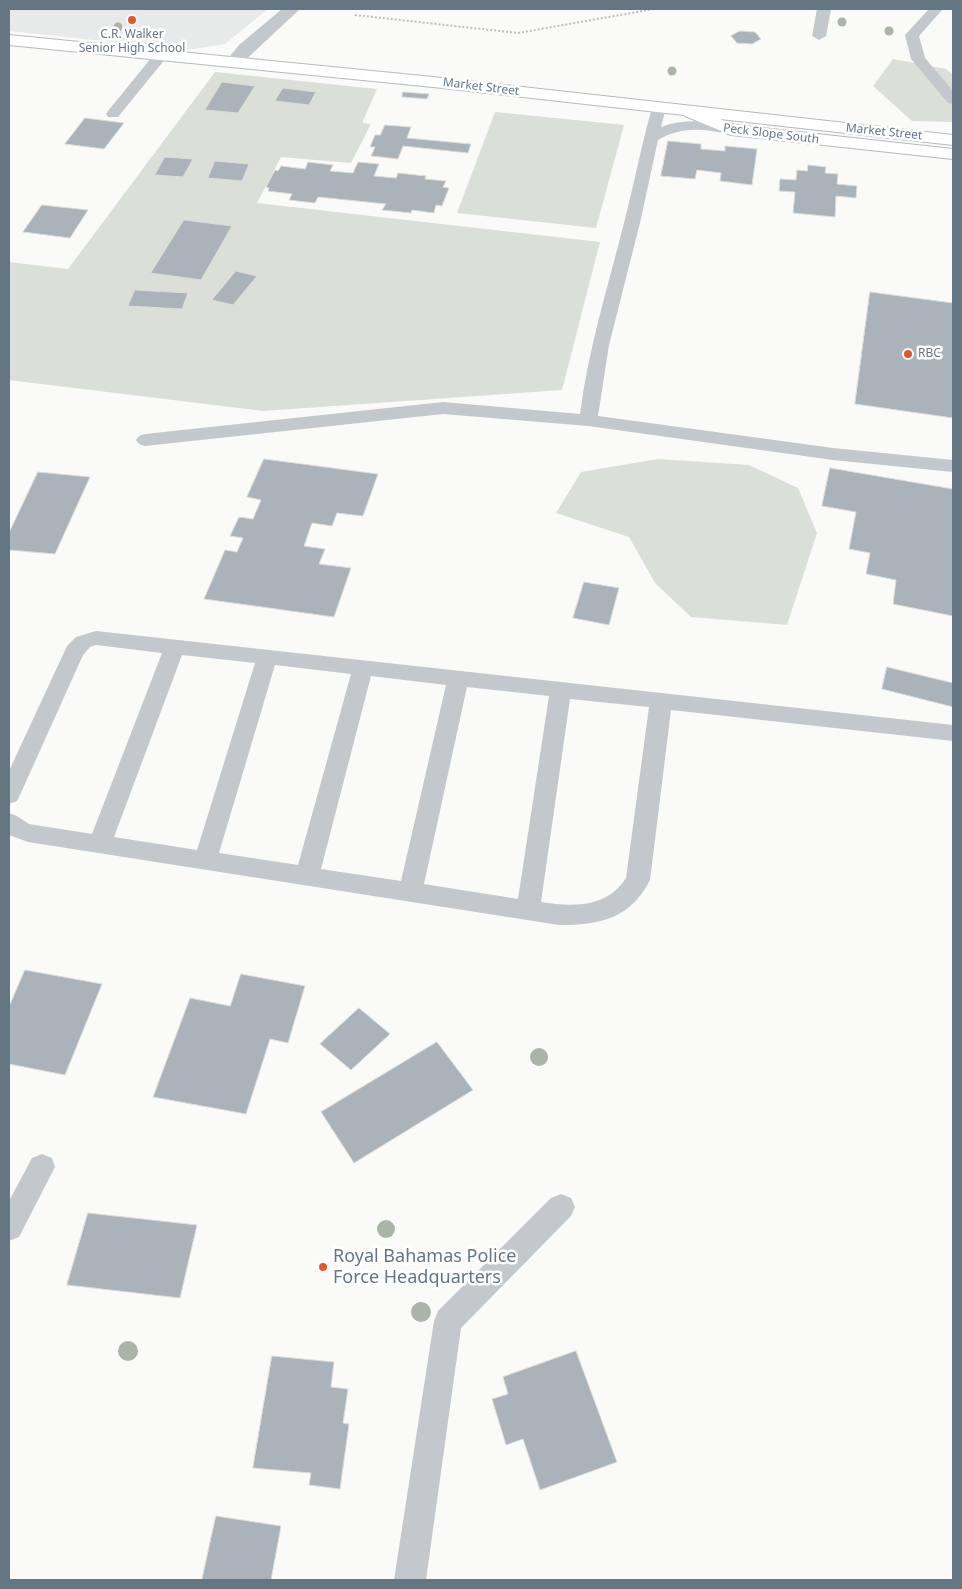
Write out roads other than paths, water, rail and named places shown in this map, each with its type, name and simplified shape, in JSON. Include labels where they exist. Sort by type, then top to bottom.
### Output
[{"type":"main road","name":"Market Street","points":[[11,42],[234,61],[953,140]]},
{"type":"main road","points":[[692,112],[731,130]]},
{"type":"main road","name":"Peck Slope South","points":[[731,130],[953,154]]},
{"type":"street","points":[[234,61],[245,49],[292,9]]},
{"type":"lane","points":[[819,36],[824,9]]},
{"type":"lane","points":[[936,9],[912,35],[918,59],[953,100]]},
{"type":"lane","points":[[113,114],[161,55]]},
{"type":"lane","points":[[588,420],[591,390],[605,327],[659,108]]},
{"type":"lane","name":"Peck Slope South","points":[[651,138],[663,130],[682,126],[706,126],[731,130]]},
{"type":"lane","points":[[145,440],[443,408],[588,420],[832,454],[953,466]]},
{"type":"lane","points":[[9,795],[78,645],[96,638],[953,733]]},
{"type":"lane","points":[[100,844],[175,647]]},
{"type":"lane","points":[[205,860],[267,657]]},
{"type":"lane","points":[[308,876],[363,667]]},
{"type":"lane","points":[[410,892],[458,678]]},
{"type":"lane","points":[[528,910],[561,689]]},
{"type":"lane","points":[[9,822],[17,829],[28,833],[559,915],[583,915],[602,911],[620,903],[631,893],[638,880],[661,700]]},
{"type":"lane","points":[[9,1228],[42,1167]]},
{"type":"lane","points":[[410,1580],[448,1321],[561,1207]]},
{"type":"place","name":"C.R. Walker Senior High School","points":[[132,20]]},
{"type":"place","name":"RBC","points":[[908,354]]},
{"type":"place","name":"Royal Bahamas Police Force Headquarters","points":[[323,1267]]}]
